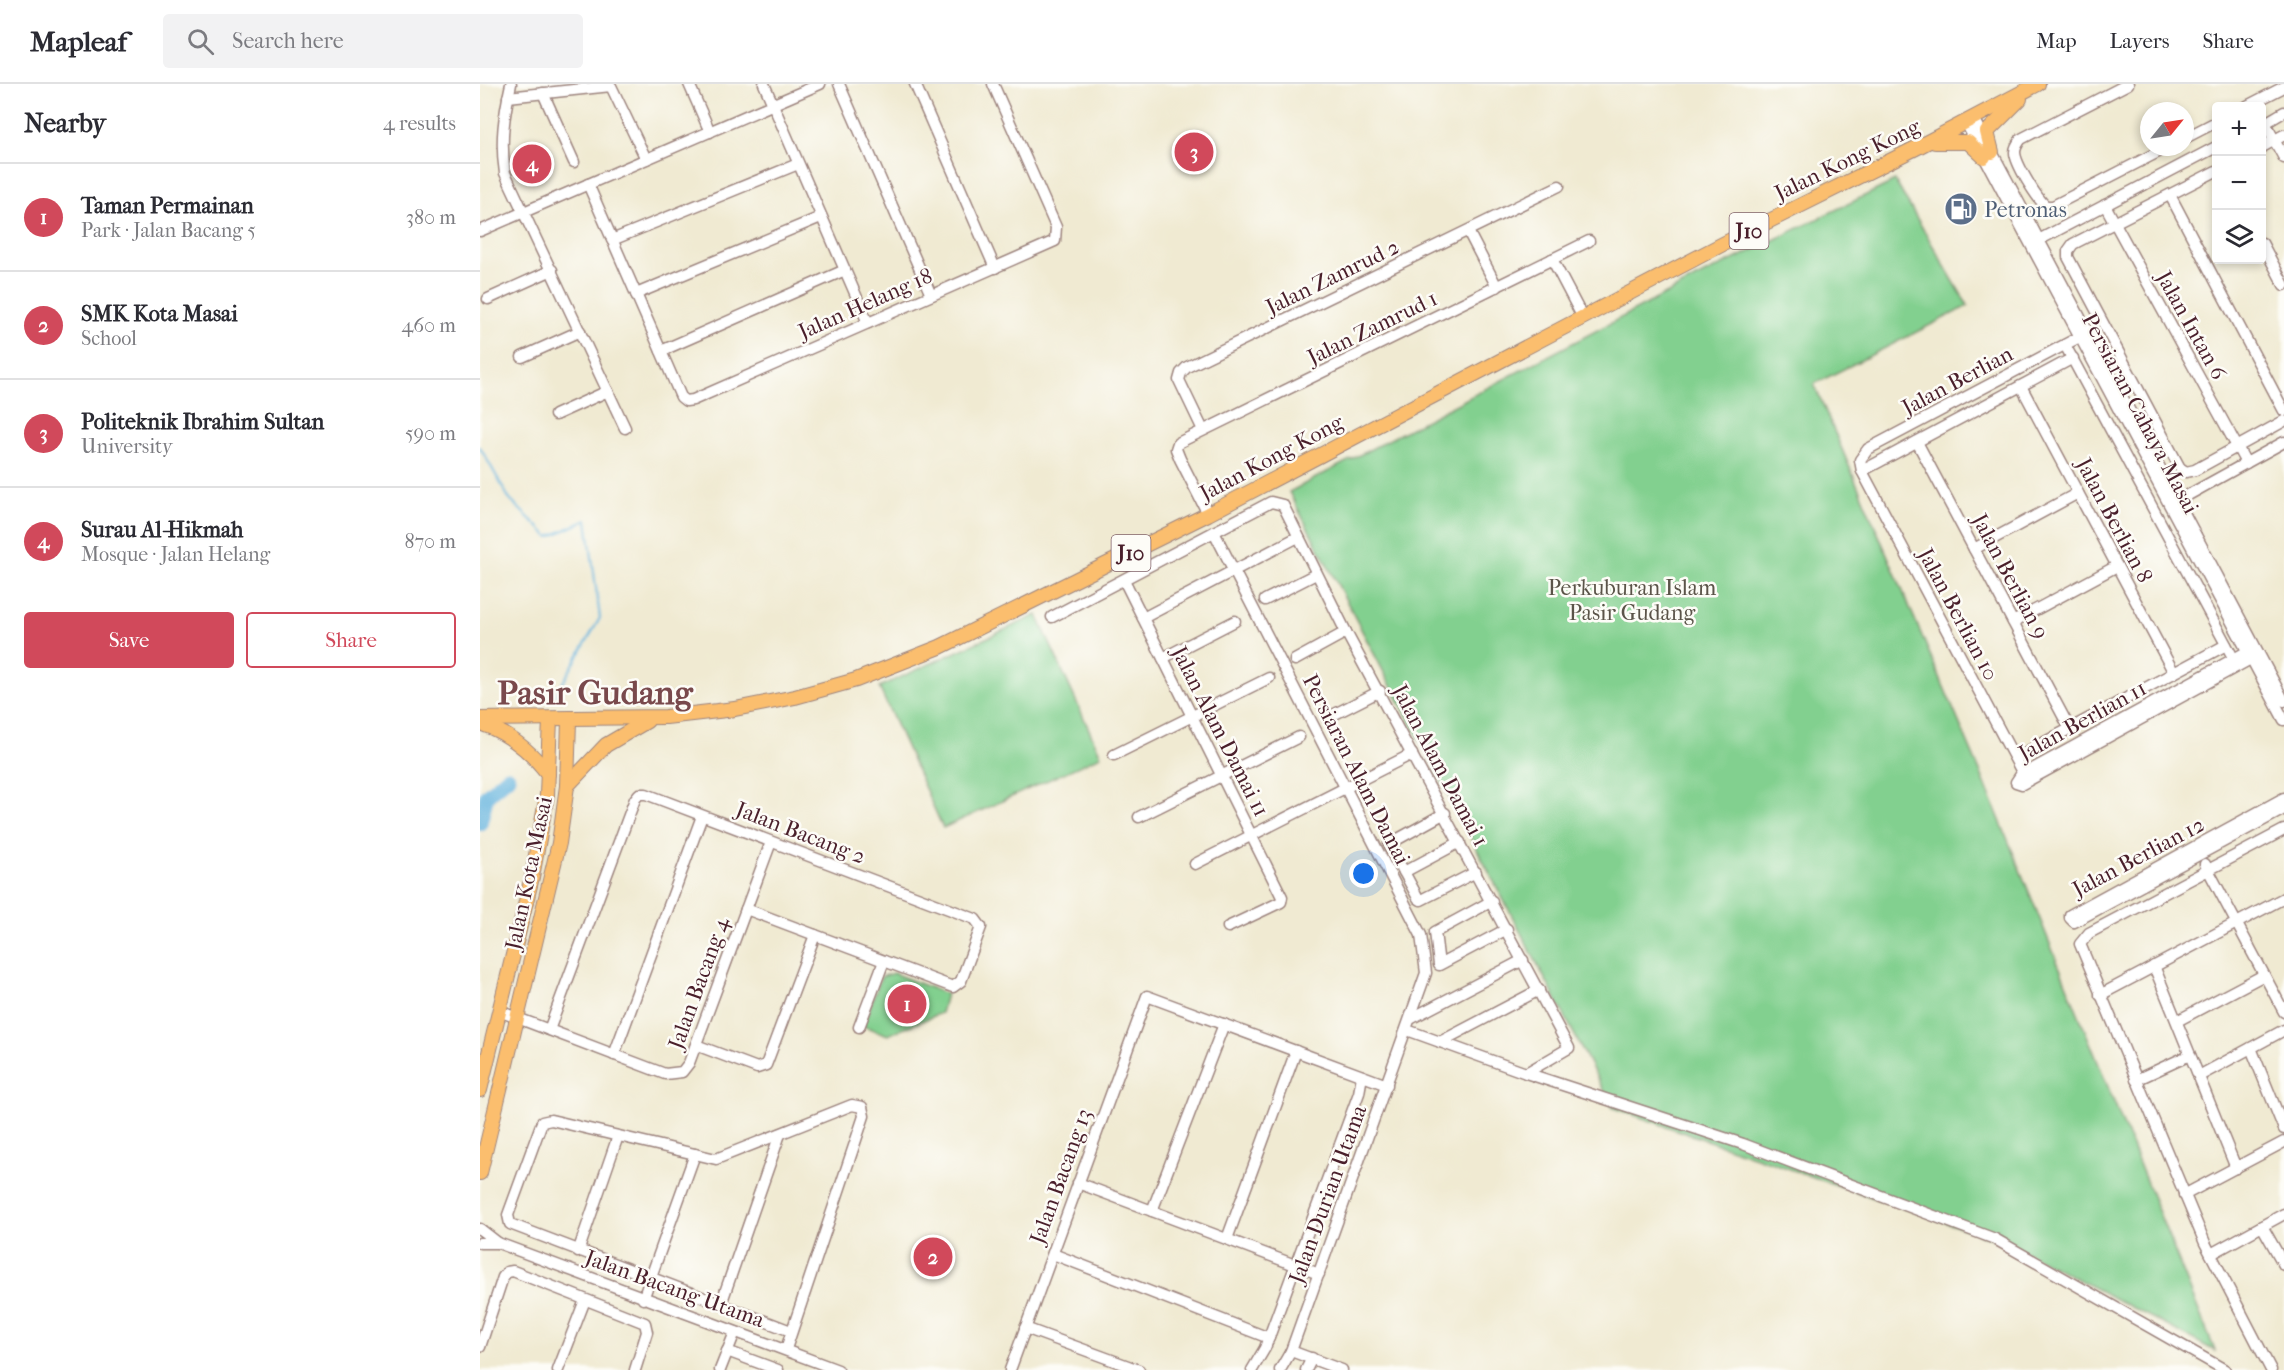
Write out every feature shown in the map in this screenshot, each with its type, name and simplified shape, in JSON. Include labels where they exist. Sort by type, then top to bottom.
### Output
[{"type":"main road","name":"Jalan Kong Kong","points":[[480,721],[655,717],[735,709],[795,697],[856,680],[940,647],[1208,514],[1723,244],[1929,142],[2036,85]]},
{"type":"main road","points":[[1988,154],[1986,136],[1989,128],[2036,85]]},
{"type":"main road","points":[[1929,142],[1968,142],[1988,154]]},
{"type":"main road","points":[[567,786],[606,745],[631,728],[655,717]]},
{"type":"main road","name":"Jalan Kota Masai","points":[[480,1089],[532,877],[547,795],[550,719]]},
{"type":"main road","name":"Jalan Kota Masai","points":[[480,1173],[559,843],[567,786],[569,720]]},
{"type":"main road","points":[[480,721],[496,728],[515,741],[538,760],[548,774]]},
{"type":"street","points":[[511,84],[502,126],[502,152],[509,181],[625,428]]},
{"type":"street","points":[[689,84],[710,132]]},
{"type":"street","points":[[764,84],[867,323]]},
{"type":"street","points":[[480,231],[820,84]]},
{"type":"street","points":[[839,84],[931,295]]},
{"type":"street","points":[[915,84],[995,268]]},
{"type":"street","name":"Jalan Helang 18","points":[[661,351],[681,397],[686,401],[1052,243],[1057,236],[1056,227],[993,84]]},
{"type":"street","points":[[2128,84],[2022,139],[2015,150],[2027,179],[2042,203],[2053,206],[2150,156]]},
{"type":"street","points":[[508,97],[611,86],[646,159]]},
{"type":"street","points":[[2255,102],[2284,87]]},
{"type":"street","points":[[543,93],[574,162]]},
{"type":"street","points":[[2266,122],[2284,112]]},
{"type":"street","name":"Persiaran Cahaya Masai","points":[[1970,121],[2253,653],[2284,720]]},
{"type":"street","points":[[2194,134],[2212,124]]},
{"type":"street","points":[[2266,127],[2279,138],[2284,158]]},
{"type":"street","points":[[2034,243],[2212,149]]},
{"type":"street","name":"Persiaran Cahaya Masai","points":[[1988,154],[2011,188],[2034,243]]},
{"type":"street","points":[[2168,156],[2172,169]]},
{"type":"street","points":[[612,240],[798,164]]},
{"type":"street","points":[[2212,174],[2073,244],[2068,250],[2074,271],[2180,468],[2186,472],[2195,470],[2284,421]]},
{"type":"street","points":[[2011,188],[2027,179]]},
{"type":"street","points":[[588,184],[661,351],[844,270]]},
{"type":"street","name":"Jalan Zamrud 2","points":[[1203,430],[1179,380],[1181,373],[1187,368],[1558,186]]},
{"type":"street","points":[[2170,195],[2284,411]]},
{"type":"street","name":"Jalan Intan 6","points":[[2105,204],[2246,463]]},
{"type":"street","points":[[636,294],[821,217]]},
{"type":"street","points":[[1468,231],[1497,287]]},
{"type":"street","name":"Jalan Zamrud 1","points":[[1208,514],[1176,449],[1178,443],[1589,241]]},
{"type":"street","points":[[2266,251],[2284,285]]},
{"type":"street","points":[[1552,259],[1583,318]]},
{"type":"street","points":[[488,298],[552,270]]},
{"type":"street","points":[[522,357],[580,331]]},
{"type":"street","name":"Jalan Berlian","points":[[1862,471],[1860,460],[1868,449],[2083,335]]},
{"type":"street","points":[[2065,345],[2236,663]]},
{"type":"street","points":[[1862,471],[2073,358]]},
{"type":"street","name":"Jalan Berlian 8","points":[[2020,386],[2174,673]]},
{"type":"street","points":[[555,415],[608,391]]},
{"type":"street","name":"Jalan Berlian 9","points":[[1917,442],[2070,729]]},
{"type":"street","points":[[2173,503],[2284,442]]},
{"type":"street","name":"Jalan Berlian 10","points":[[1862,471],[2023,774]]},
{"type":"street","points":[[1974,549],[2078,493]]},
{"type":"street","name":"Jalan Alam Damai 1","points":[[1214,532],[1271,502],[1282,505],[1316,574],[1569,1048],[1526,1073]]},
{"type":"street","points":[[1052,617],[1214,532]]},
{"type":"street","name":"Persiaran Alam Damai","points":[[1214,532],[1420,935],[1426,973],[1407,1030]]},
{"type":"street","points":[[1143,618],[1298,537]]},
{"type":"street","points":[[2013,622],[2117,566]]},
{"type":"street","points":[[1265,600],[1316,574]]},
{"type":"street","name":"Jalan Alam Damai 11","points":[[1124,580],[1282,899],[1228,927]]},
{"type":"street","points":[[1163,658],[1235,621]]},
{"type":"street","points":[[1295,660],[1347,632]]},
{"type":"street","points":[[2015,758],[2226,645]]},
{"type":"street","name":"Persiaran Cahaya Masai","points":[[2253,653],[2284,701]]},
{"type":"street","name":"Jalan Berlian 11","points":[[2023,774],[2017,779],[2018,784],[2253,653]]},
{"type":"street","points":[[1114,755],[1269,678]]},
{"type":"street","points":[[1327,718],[1380,691]]},
{"type":"street","points":[[1139,817],[1299,737]]},
{"type":"street","points":[[1195,864],[1412,753]]},
{"type":"street","name":"Jalan Bacang 2","points":[[549,1030],[636,796],[642,794],[978,921],[980,930],[960,984],[953,987],[884,961]]},
{"type":"street","name":"Jalan Berlian 12","points":[[2284,798],[2198,852],[2074,922],[2070,918],[2070,915],[2198,852],[2284,809]]},
{"type":"street","points":[[1444,813],[1389,844],[1404,872],[1421,900],[1476,872]]},
{"type":"street","points":[[614,1055],[702,816]]},
{"type":"street","points":[[2271,1370],[2211,1254],[2184,1195],[2081,948],[2082,938],[2284,830]]},
{"type":"street","name":"Jalan Bacang 4","points":[[499,1011],[665,1074],[676,1075],[686,1068],[696,1044],[771,842]]},
{"type":"street","points":[[1404,872],[1460,842]]},
{"type":"street","points":[[2198,852],[2284,1012]]},
{"type":"street","points":[[2100,995],[2284,898]]},
{"type":"street","points":[[1492,901],[1435,932],[1439,964],[1507,929]]},
{"type":"street","points":[[746,909],[884,961],[859,1027]]},
{"type":"street","points":[[696,1044],[760,1068],[768,1063],[815,935]]},
{"type":"street","points":[[1412,1018],[1523,960]]},
{"type":"street","points":[[2154,966],[2236,1168]]},
{"type":"street","points":[[2176,1021],[2264,975]]},
{"type":"street","points":[[1440,1042],[1539,990]]},
{"type":"street","name":"Jalan Bacang 13","points":[[1010,1370],[1147,996],[1224,1024]]},
{"type":"street","points":[[1152,1211],[1224,1024],[1387,1085]]},
{"type":"street","points":[[1407,1030],[1526,1073],[1743,1144],[1995,1239],[2225,1370]]},
{"type":"street","name":"Jalan Durian Utama","points":[[1280,1370],[1291,1352],[1407,1030]]},
{"type":"street","points":[[2199,1076],[2284,1030]]},
{"type":"street","points":[[2251,1048],[2284,1129]]},
{"type":"street","points":[[1227,1239],[1296,1051]]},
{"type":"street","points":[[2136,1080],[2190,1055]]},
{"type":"street","points":[[1252,1370],[1269,1338],[1359,1092],[1362,1076]]},
{"type":"street","points":[[786,1349],[864,1110],[855,1104],[717,1159],[551,1120],[542,1122],[509,1213],[508,1222],[578,1252],[791,1331]]},
{"type":"street","points":[[721,1304],[780,1134]]},
{"type":"street","points":[[578,1252],[618,1136]]},
{"type":"street","points":[[2184,1195],[2284,1142]]},
{"type":"street","points":[[643,1299],[695,1154]]},
{"type":"street","points":[[1078,1184],[1319,1274]]},
{"type":"street","points":[[2211,1254],[2284,1214]]},
{"type":"street","points":[[2262,1226],[2284,1265]]},
{"type":"street","name":"Jalan Bacang Utama","points":[[480,1228],[498,1243],[838,1370]]},
{"type":"street","name":"Jalan Bacang Utama","points":[[480,1243],[498,1243]]},
{"type":"street","points":[[1053,1254],[1269,1338]]},
{"type":"street","points":[[480,1347],[507,1272],[516,1272],[641,1320],[648,1329],[635,1370]]},
{"type":"street","points":[[558,1370],[585,1300]]},
{"type":"street","points":[[1025,1328],[1139,1370]]},
{"type":"street","points":[[720,1370],[735,1332]]},
{"type":"street","points":[[728,1351],[778,1370]]},
{"type":"street","points":[[1291,1352],[1342,1370]]},
{"type":"street","points":[[1306,1370],[1312,1358]]},
{"type":"green space","name":"Perkuburan Islam Pasir Gudang","points":[[1895,181],[1968,306],[1814,384],[1982,776],[2215,1351],[2014,1246],[1613,1108],[1289,492],[1706,273]]},
{"type":"green space","points":[[1037,615],[1101,756],[943,828],[879,687]]},
{"type":"green space","points":[[893,973],[946,994],[941,1013],[888,1035],[863,1026],[881,977]]},
{"type":"waterway","points":[[480,447],[510,500],[549,537],[587,520],[600,618],[554,698]]},
{"type":"waterway","points":[[480,823],[487,795],[508,777]]},
{"type":"place","name":"Politeknik Ibrahim Sultan","points":[[1194,152]]},
{"type":"place","name":"Surau Al-Hikmah","points":[[532,164]]},
{"type":"place","name":"Petronas","points":[[1961,209]]},
{"type":"place","name":"Taman Permainan","points":[[907,1004]]},
{"type":"place","name":"SMK Kota Masai","points":[[933,1257]]},
{"type":"district","name":"Pasir Gudang","points":[[595,692]]}]
